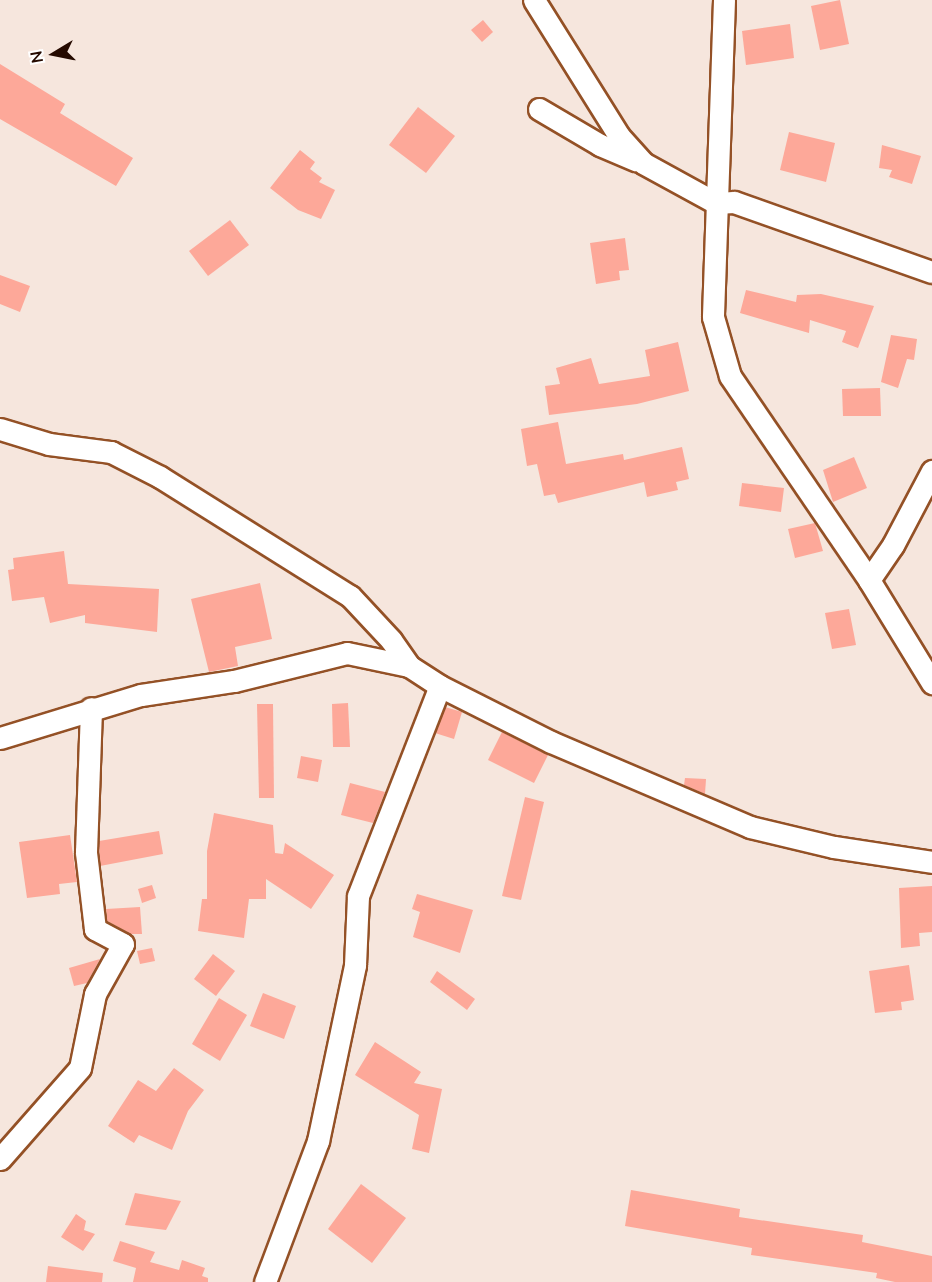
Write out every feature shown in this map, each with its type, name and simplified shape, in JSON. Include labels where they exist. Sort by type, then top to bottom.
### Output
[{"type":"street","points":[[534,0],[619,136],[643,163]]},
{"type":"street","points":[[724,0],[713,317],[730,376],[869,580],[932,683]]},
{"type":"street","points":[[539,108],[600,145],[643,163],[716,202],[734,202],[932,272]]},
{"type":"street","points":[[0,429],[49,444],[111,452],[160,477],[350,596],[391,640],[409,666]]},
{"type":"street","points":[[869,580],[893,545],[932,471]]},
{"type":"street","points":[[0,738],[91,708],[141,695],[234,681],[347,653],[409,666],[440,686],[551,742],[750,827],[834,847],[932,862]]},
{"type":"street","points":[[265,1282],[318,1141],[356,965],[358,896],[440,686]]},
{"type":"street","points":[[0,1158],[80,1068],[95,994],[123,944],[95,929],[86,852],[91,708]]},
{"type":"building","points":[[840,0],[849,44],[820,50],[811,6]]},
{"type":"building","points":[[483,20],[493,32],[482,42],[471,30]]},
{"type":"building","points":[[790,24],[794,58],[746,65],[742,31]]},
{"type":"building","points":[[0,64],[65,104],[60,113],[133,158],[116,186],[0,119]]},
{"type":"building","points":[[418,107],[455,136],[426,173],[389,145]]},
{"type":"building","points":[[789,132],[835,143],[826,182],[780,170]]},
{"type":"building","points":[[882,145],[921,156],[912,184],[889,177],[892,170],[879,168]]},
{"type":"building","points":[[300,150],[315,162],[310,169],[322,178],[319,182],[335,190],[321,219],[298,210],[270,188]]},
{"type":"building","points":[[230,220],[249,245],[208,276],[189,251]]},
{"type":"building","points":[[625,238],[629,270],[619,271],[620,280],[596,284],[590,243]]},
{"type":"building","points":[[0,275],[30,286],[20,312],[0,304]]},
{"type":"building","points":[[746,290],[796,302],[797,295],[821,294],[874,306],[858,348],[842,342],[846,331],[810,320],[809,333],[740,313]]},
{"type":"building","points":[[891,335],[917,339],[914,360],[907,359],[898,388],[881,382]]},
{"type":"building","points":[[678,342],[689,391],[637,404],[549,415],[545,386],[560,384],[556,368],[591,358],[599,384],[650,376],[645,350]]},
{"type":"building","points":[[880,388],[881,416],[843,416],[842,389]]},
{"type":"building","points":[[558,422],[566,464],[623,454],[624,460],[682,447],[689,479],[676,482],[678,490],[647,497],[644,482],[558,503],[555,494],[544,496],[537,464],[527,466],[521,429]]},
{"type":"building","points":[[854,457],[867,488],[833,502],[823,470]]},
{"type":"building","points":[[742,483],[784,488],[781,512],[739,506]]},
{"type":"building","points":[[815,523],[823,551],[795,558],[788,529]]},
{"type":"building","points":[[64,551],[68,584],[159,589],[157,632],[85,623],[85,615],[50,623],[44,597],[12,601],[8,570],[14,569],[13,558]]},
{"type":"building","points":[[260,583],[272,639],[235,647],[238,666],[209,672],[191,599]]},
{"type":"building","points":[[849,609],[856,645],[832,649],[825,613]]},
{"type":"building","points":[[348,703],[350,747],[333,747],[332,704]]},
{"type":"building","points":[[257,704],[273,704],[274,798],[259,798]]},
{"type":"building","points":[[445,707],[462,712],[454,739],[435,733]]},
{"type":"building","points":[[502,732],[548,755],[534,783],[488,760]]},
{"type":"building","points":[[301,756],[322,760],[318,782],[297,778]]},
{"type":"building","points":[[685,778],[706,779],[705,794],[684,785]]},
{"type":"building","points":[[350,783],[385,792],[373,823],[341,815]]},
{"type":"building","points":[[525,797],[544,802],[521,900],[502,896]]},
{"type":"building","points":[[214,813],[273,825],[275,853],[283,854],[285,843],[334,875],[311,909],[266,879],[266,899],[249,899],[244,938],[198,931],[202,899],[207,899],[207,851]]},
{"type":"building","points":[[159,831],[163,854],[100,866],[99,841]]},
{"type":"building","points":[[70,835],[77,882],[59,884],[60,894],[27,898],[19,842]]},
{"type":"building","points":[[152,885],[156,898],[142,903],[138,889]]},
{"type":"building","points":[[932,886],[932,932],[919,933],[920,946],[901,948],[899,888]]},
{"type":"building","points":[[417,894],[473,910],[460,953],[413,937],[420,912],[412,909]]},
{"type":"building","points":[[140,907],[142,934],[131,934],[107,921],[106,909]]},
{"type":"building","points":[[152,948],[155,961],[140,964],[137,951]]},
{"type":"building","points":[[213,954],[235,971],[216,996],[194,979]]},
{"type":"building","points":[[100,959],[87,983],[74,986],[69,968]]},
{"type":"building","points":[[909,965],[914,1000],[901,1002],[902,1010],[875,1013],[869,971]]},
{"type":"building","points":[[437,971],[475,999],[467,1010],[430,982]]},
{"type":"building","points":[[263,993],[296,1006],[284,1039],[250,1026]]},
{"type":"building","points":[[219,998],[247,1015],[220,1061],[192,1044]]},
{"type":"building","points":[[375,1042],[421,1072],[414,1083],[442,1089],[429,1153],[412,1149],[419,1115],[355,1075]]},
{"type":"building","points":[[174,1068],[204,1090],[188,1111],[172,1150],[139,1135],[134,1143],[108,1126],[138,1080],[156,1091]]},
{"type":"building","points":[[361,1184],[406,1218],[372,1263],[328,1229]]},
{"type":"building","points":[[631,1190],[740,1209],[739,1217],[863,1235],[862,1242],[932,1256],[932,1282],[895,1282],[876,1278],[877,1273],[751,1255],[752,1248],[625,1226]]},
{"type":"building","points":[[135,1193],[181,1201],[166,1230],[125,1225]]},
{"type":"building","points":[[76,1214],[86,1221],[84,1230],[95,1234],[83,1251],[61,1237]]},
{"type":"building","points":[[120,1241],[155,1252],[150,1262],[179,1270],[182,1260],[205,1268],[202,1276],[208,1278],[208,1282],[133,1282],[136,1268],[113,1261]]},
{"type":"building","points":[[48,1266],[103,1273],[102,1282],[46,1282]]}]
